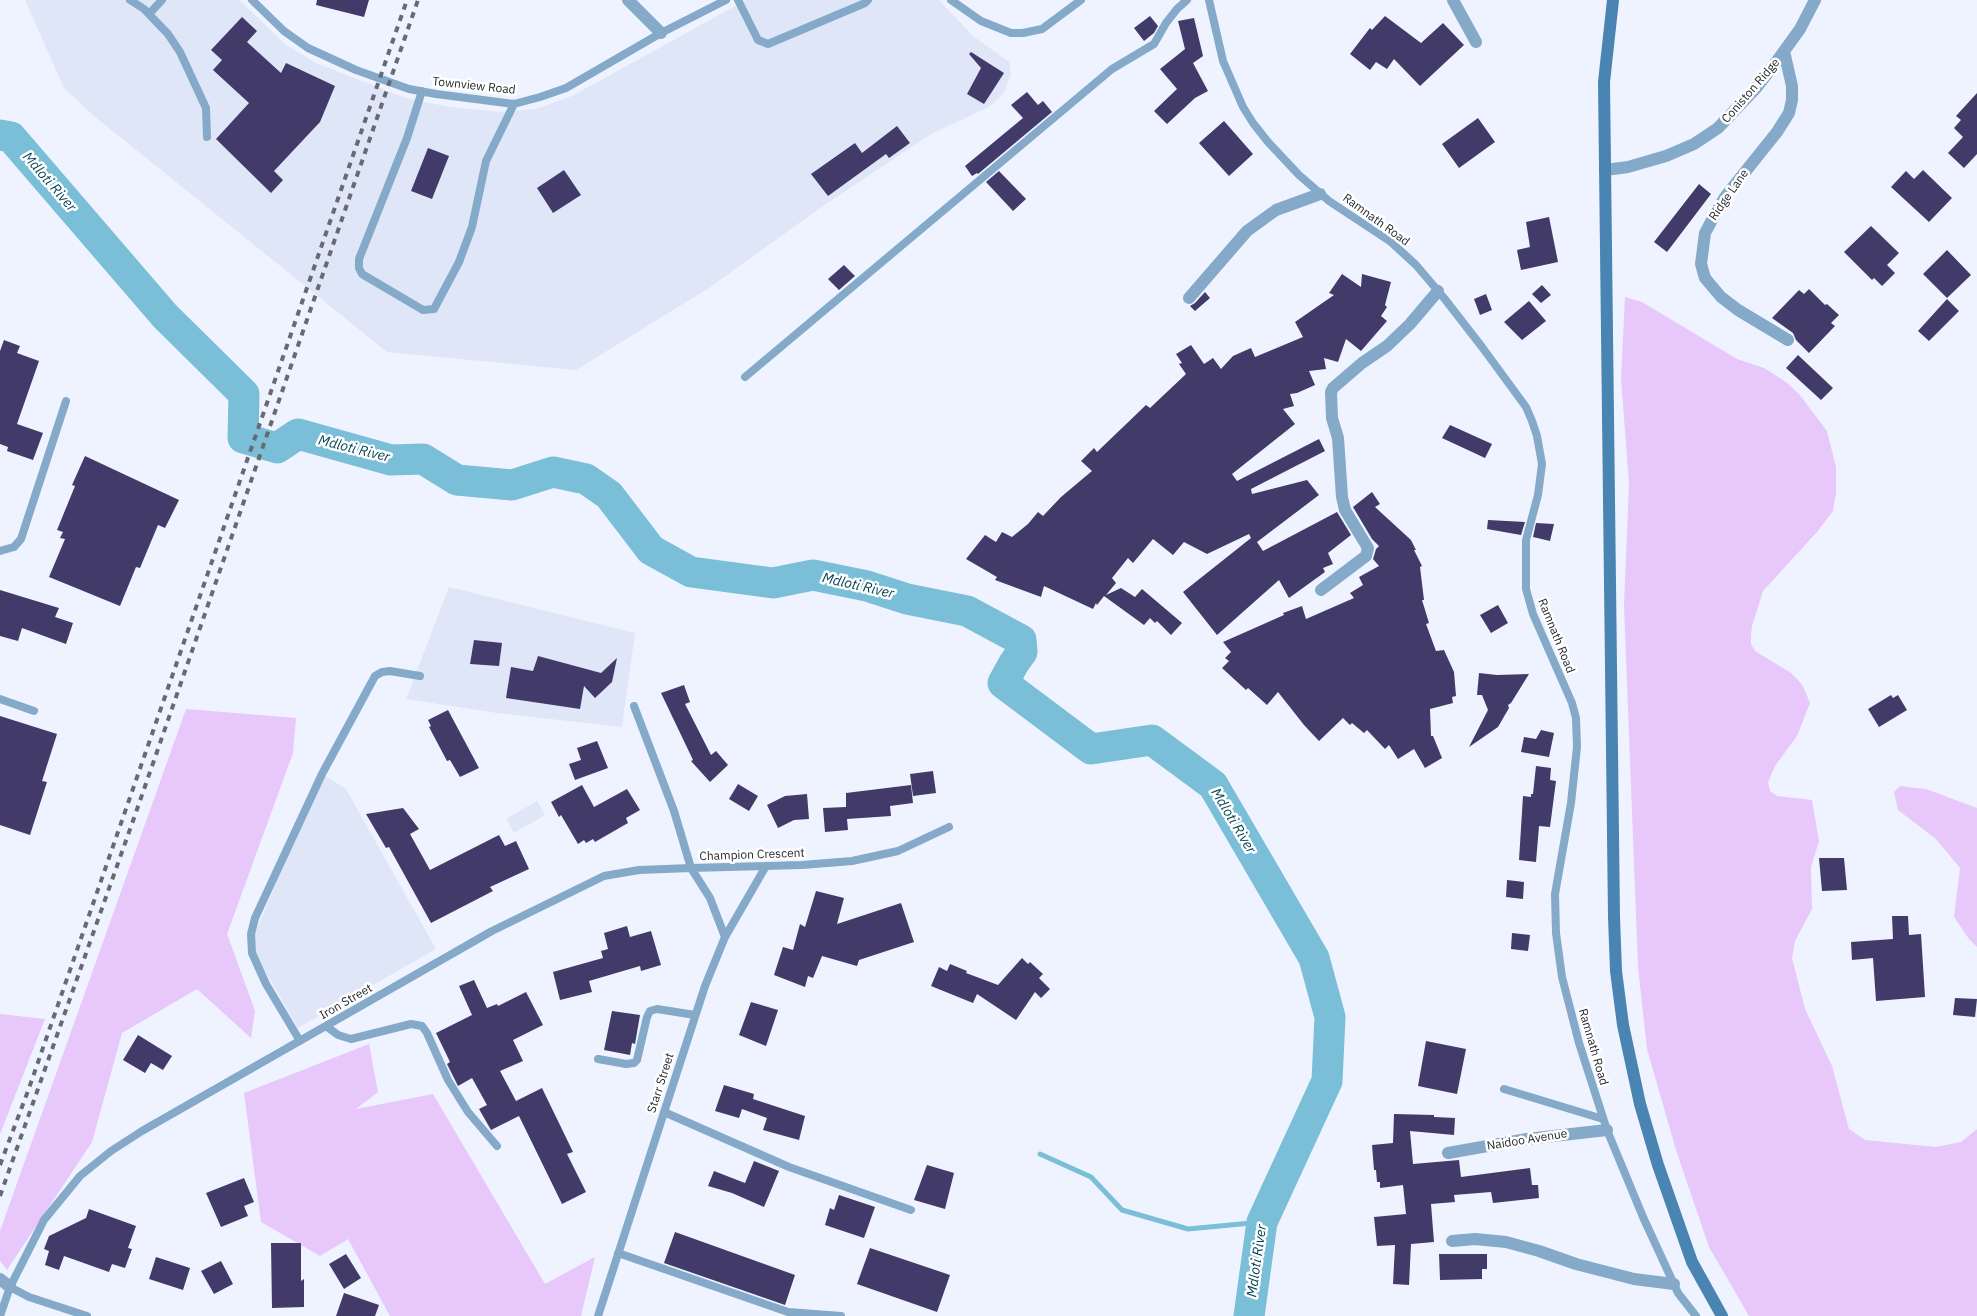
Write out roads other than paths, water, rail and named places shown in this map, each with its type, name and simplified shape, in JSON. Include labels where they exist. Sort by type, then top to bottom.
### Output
[{"type":"street","points":[[628,0],[661,33]]},
{"type":"street","points":[[1453,0],[1476,42]]},
{"type":"street","points":[[1613,0],[1604,82],[1613,898],[1616,971],[1627,1042],[1640,1104],[1658,1166],[1692,1262],[1722,1316]]},
{"type":"street","name":"Coniston Ridge","points":[[1605,170],[1628,167],[1666,156],[1694,144],[1718,128],[1756,88],[1800,29],[1816,0]]},
{"type":"street","name":"Ridge Lane","points":[[1784,51],[1792,86],[1792,100],[1789,113],[1777,132],[1725,197],[1706,233],[1701,264],[1704,278],[1721,297],[1738,310],[1788,340]]},
{"type":"street","points":[[1189,298],[1247,231],[1276,210],[1320,194]]},
{"type":"street","points":[[1321,590],[1366,556],[1368,548],[1345,510],[1342,497],[1338,438],[1332,418],[1331,392],[1362,363],[1387,346],[1410,324],[1438,291]]},
{"type":"street","name":"Naidoo Avenue","points":[[1448,1153],[1605,1124]]},
{"type":"street","points":[[1452,1241],[1475,1239],[1506,1242],[1576,1264],[1634,1279],[1674,1284]]},
{"type":"lane","points":[[130,0],[149,14],[168,34],[180,52],[206,108],[207,137]]},
{"type":"lane","points":[[149,14],[162,0]]},
{"type":"lane","name":"Townview Road","points":[[252,0],[284,31],[308,48],[356,70],[409,89],[514,104],[566,88],[661,33],[726,0]]},
{"type":"lane","points":[[738,0],[758,40],[768,44],[865,3],[868,0]]},
{"type":"lane","points":[[950,0],[981,21],[1011,33],[1023,33],[1042,29],[1081,0]]},
{"type":"lane","points":[[745,377],[1112,69],[1154,44],[1177,9],[1187,0]]},
{"type":"lane","name":"Ramnath Road","points":[[1209,0],[1223,61],[1253,123],[1299,176],[1320,194],[1392,242],[1416,265],[1482,347],[1526,407],[1532,421],[1542,464],[1538,495],[1526,540],[1526,589],[1533,614],[1572,703],[1576,718],[1577,746],[1571,803],[1555,894],[1556,933],[1562,977],[1579,1042],[1605,1124],[1643,1217],[1678,1293],[1696,1316]]},
{"type":"lane","points":[[422,91],[407,138],[359,259],[359,268],[362,274],[423,310],[434,309],[459,262],[472,228],[486,160],[514,104]]},
{"type":"lane","points":[[0,551],[14,547],[21,539],[66,401]]},
{"type":"lane","points":[[300,1041],[266,984],[252,953],[251,934],[255,918],[326,765],[375,676],[382,672],[390,671],[420,676]]},
{"type":"lane","points":[[0,699],[34,711]]},
{"type":"lane","name":"Champion Crescent","points":[[634,706],[674,811],[690,868],[852,862],[874,858],[905,848],[949,827]]},
{"type":"lane","name":"Starr Street","points":[[598,1316],[695,1015],[725,937],[766,866]]},
{"type":"lane","points":[[690,868],[710,898],[725,937]]},
{"type":"lane","name":"Iron Street","points":[[0,1316],[5,1283],[44,1220],[80,1176],[111,1151],[142,1131],[492,931],[604,876],[639,870],[690,868]]},
{"type":"lane","points":[[598,1059],[626,1064],[634,1063],[637,1060],[650,1011],[657,1009],[695,1015]]},
{"type":"lane","points":[[326,1026],[338,1036],[348,1039],[411,1024],[422,1026],[448,1080],[468,1112],[497,1146]]},
{"type":"lane","points":[[1504,1089],[1605,1124]]},
{"type":"lane","points":[[664,1112],[790,1167],[911,1210]]},
{"type":"lane","points":[[618,1253],[788,1312],[841,1316]]},
{"type":"lane","points":[[5,1283],[29,1297],[87,1316]]},
{"type":"waterway","name":"Mdloti River","points":[[0,135],[11,137],[165,316],[244,394],[243,438],[277,448],[298,434],[391,460],[423,459],[457,480],[512,485],[553,472],[586,479],[609,495],[651,550],[691,572],[773,583],[813,575],[867,586],[907,599],[967,611],[1021,640],[1022,652],[1003,683],[1091,749],[1152,740],[1213,785],[1314,958],[1330,1017],[1327,1081],[1262,1222],[1249,1316]]},
{"type":"waterway","points":[[1040,1154],[1091,1177],[1122,1210],[1188,1229],[1262,1222]]},
{"type":"railway","points":[[0,1165],[28,1091],[407,0]]},
{"type":"railway","points":[[0,1196],[134,818],[418,0]]}]
